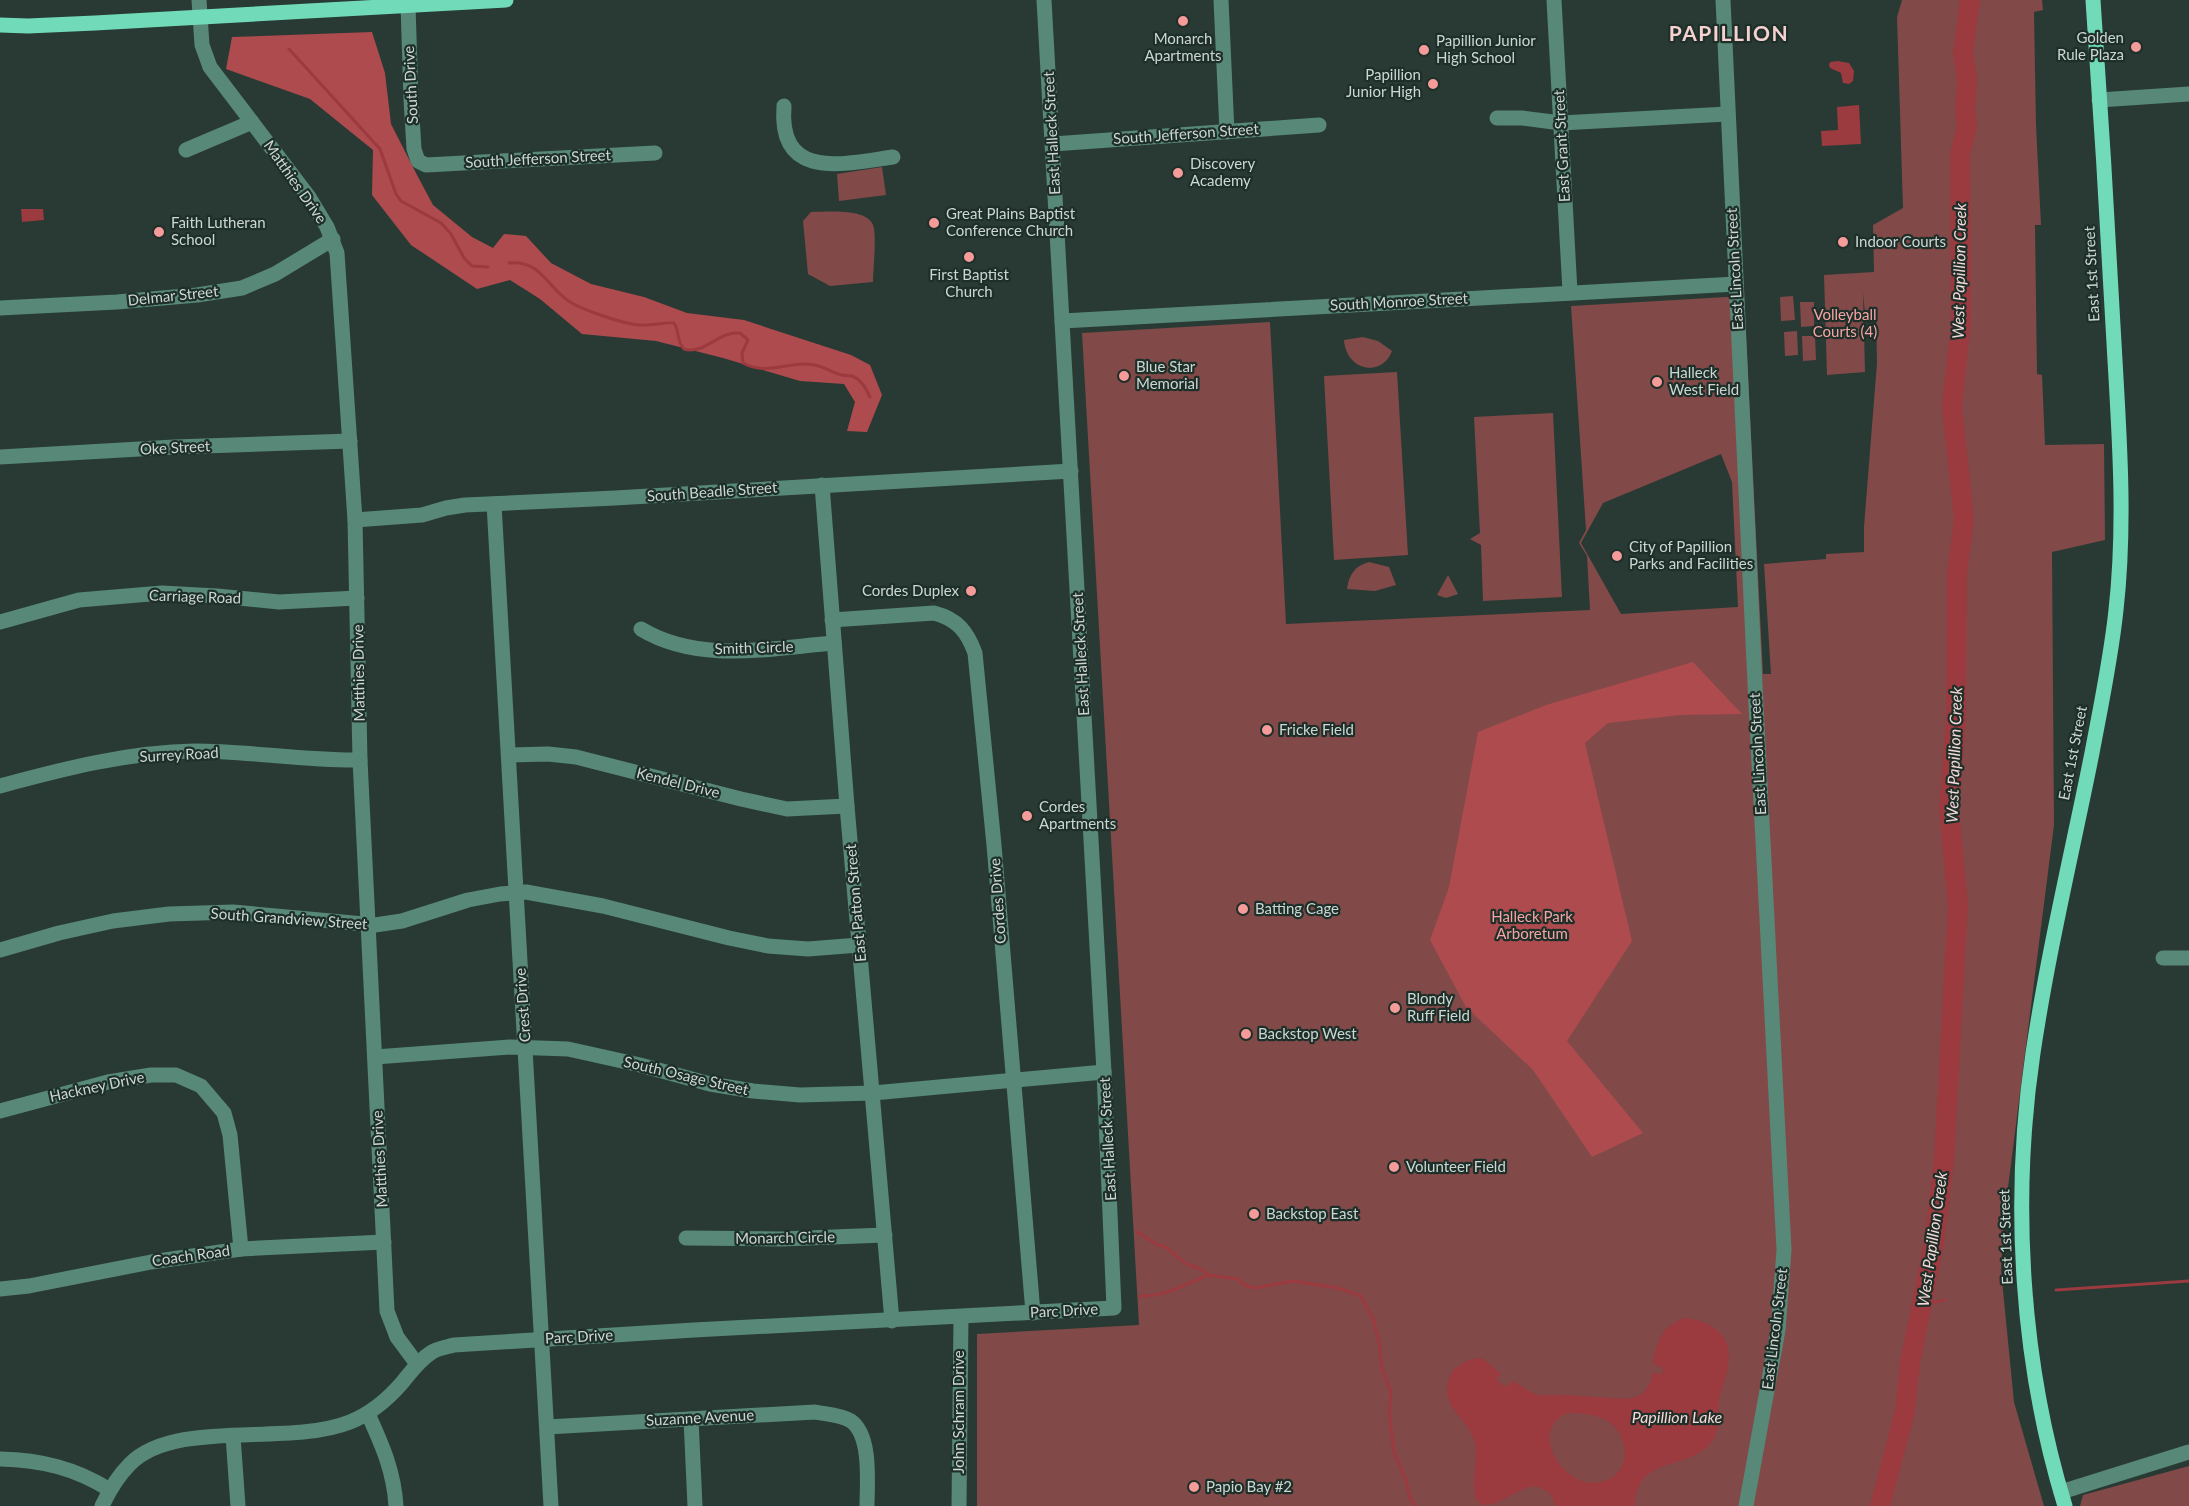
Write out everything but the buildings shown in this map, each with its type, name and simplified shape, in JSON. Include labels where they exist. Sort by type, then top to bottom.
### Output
[{"type":"main road","points":[[0,25],[28,26],[380,3],[408,5],[506,0]]},
{"type":"main road","name":"East 1st Street","points":[[2063,1499],[2035,1378],[2030,1345],[2023,1242],[2023,1165],[2033,1053],[2046,977],[2107,675],[2121,551],[2118,425],[2094,0]]},
{"type":"main road","points":[[0,32],[28,26]]},
{"type":"street","name":"Matthies Drive","points":[[199,0],[202,45],[210,67],[309,196],[333,239],[337,253],[355,520],[360,760],[387,1311],[397,1337],[417,1364]]},
{"type":"street","name":"East Halleck Street","points":[[1044,0],[1104,1072],[1114,1308]]},
{"type":"street","points":[[1221,0],[1227,132]]},
{"type":"street","name":"East Grant Street","points":[[1554,0],[1570,292]]},
{"type":"street","name":"East Lincoln Street","points":[[1723,0],[1784,1250],[1778,1330],[1746,1506]]},
{"type":"street","name":"South Drive","points":[[408,5],[414,149],[417,161],[421,163]]},
{"type":"street","points":[[2099,100],[2189,94]]},
{"type":"street","points":[[784,106],[783,122],[786,137],[792,149],[813,163],[840,165],[893,157]]},
{"type":"street","points":[[1497,118],[1522,118],[1561,123],[1727,114]]},
{"type":"street","points":[[186,150],[252,122]]},
{"type":"street","name":"South Jefferson Street","points":[[1053,144],[1319,125]]},
{"type":"street","name":"South Jefferson Street","points":[[421,163],[426,165],[655,153]]},
{"type":"street","name":"Delmar Street","points":[[0,308],[128,301],[242,288],[275,274],[333,239]]},
{"type":"street","name":"South Monroe Street","points":[[1062,321],[1736,284]]},
{"type":"street","name":"Oke Street","points":[[0,457],[174,447],[350,441]]},
{"type":"street","name":"South Beadle Street","points":[[355,520],[423,515],[465,505],[1071,471]]},
{"type":"street","name":"East Patton Street","points":[[822,485],[847,806],[892,1321]]},
{"type":"street","name":"Crest Drive","points":[[494,504],[551,1506]]},
{"type":"street","name":"Carriage Road","points":[[0,622],[80,600],[162,593],[279,602],[357,598]]},
{"type":"street","name":"Cordes Drive","points":[[832,620],[934,613],[947,616],[958,623],[968,636],[975,653],[1033,1313]]},
{"type":"street","name":"Smith Circle","points":[[641,629],[651,635],[690,648],[726,652],[834,643]]},
{"type":"street","name":"Surrey Road","points":[[0,786],[96,762],[193,751],[249,753],[318,760],[360,760]]},
{"type":"street","name":"Kendel Drive","points":[[509,755],[548,754],[576,757],[787,809],[847,806]]},
{"type":"street","name":"South Grandview Street","points":[[0,950],[59,933],[113,921],[170,914],[232,912],[367,925],[402,921],[468,900],[516,892],[546,895],[603,906],[768,946],[808,949],[860,945]]},
{"type":"street","points":[[2163,958],[2189,958]]},
{"type":"street","name":"South Osage Street","points":[[375,1058],[526,1047],[568,1049],[710,1084],[800,1095],[873,1093],[1104,1072]]},
{"type":"street","name":"Hackney Drive","points":[[0,1111],[108,1082],[151,1076],[176,1075],[201,1086],[224,1113],[230,1135],[241,1249]]},
{"type":"street","name":"Monarch Circle","points":[[686,1238],[782,1239],[885,1235]]},
{"type":"street","name":"Coach Road","points":[[0,1289],[29,1286],[151,1262],[241,1249],[384,1242]]},
{"type":"street","name":"Parc Drive","points":[[102,1506],[110,1490],[130,1464],[154,1448],[185,1438],[292,1434],[348,1423],[368,1414],[434,1350],[454,1345],[1114,1308]]},
{"type":"street","name":"John Schram Drive","points":[[959,1506],[961,1317]]},
{"type":"street","name":"Suzanne Avenue","points":[[547,1427],[815,1412],[856,1416],[857,1427],[866,1448],[867,1506]]},
{"type":"street","points":[[368,1414],[388,1459],[396,1506]]},
{"type":"street","points":[[691,1419],[695,1506]]},
{"type":"street","points":[[233,1436],[238,1506]]},
{"type":"street","points":[[2063,1499],[2189,1452]]},
{"type":"street","points":[[0,1458],[28,1459],[62,1466],[88,1476],[110,1490]]},
{"type":"green space","name":"Volleyball Courts (4)","points":[[1902,0],[2042,0],[2043,10],[2034,12],[2041,225],[2035,225],[2037,374],[2042,375],[2045,445],[2104,444],[2105,540],[2052,552],[2054,825],[2004,1219],[2001,1270],[2014,1402],[2044,1506],[977,1506],[977,1334],[1139,1325],[1082,333],[1270,322],[1286,624],[1590,610],[1587,556],[1579,543],[1586,530],[1571,306],[1744,296],[1763,674],[1771,674],[1764,564],[1826,559],[1826,554],[1864,552],[1877,363],[1876,313],[1865,313],[1863,293],[1865,372],[1827,375],[1824,275],[1874,272],[1873,225],[1903,208],[1897,17]],"holes":[[[1721,454],[1732,482],[1738,607],[1621,614],[1581,543],[1603,503]]]},
{"type":"green space","points":[[372,32],[385,73],[391,124],[433,205],[472,237],[493,248],[504,234],[526,236],[551,263],[591,284],[644,297],[687,313],[744,320],[851,355],[870,365],[882,395],[867,432],[847,431],[855,402],[844,384],[800,381],[656,341],[582,334],[540,299],[510,280],[477,289],[411,245],[372,195],[373,150],[310,99],[226,69],[232,37]]},
{"type":"green space","points":[[882,167],[886,195],[839,201],[837,174]]},
{"type":"green space","points":[[811,212],[855,213],[869,220],[873,225],[875,236],[873,282],[830,286],[808,274],[803,221]]},
{"type":"green space","points":[[1793,296],[1795,320],[1781,321],[1780,297]]},
{"type":"green space","points":[[1800,302],[1814,302],[1814,326],[1801,327]]},
{"type":"green space","points":[[1797,331],[1798,355],[1785,356],[1784,332]]},
{"type":"green space","points":[[1802,336],[1815,336],[1816,360],[1803,361]]},
{"type":"green space","points":[[1363,337],[1378,341],[1392,351],[1381,365],[1373,368],[1365,367],[1351,359],[1344,340]]},
{"type":"green space","points":[[1397,372],[1408,555],[1334,560],[1324,376]]},
{"type":"green space","points":[[1553,413],[1562,597],[1483,601],[1481,545],[1470,539],[1480,533],[1474,417]]},
{"type":"green space","points":[[1369,562],[1389,567],[1396,585],[1375,591],[1347,589],[1354,571]]},
{"type":"green space","points":[[1448,575],[1458,594],[1446,598],[1437,595]]},
{"type":"green space","name":"Halleck Park Arboretum","points":[[1693,662],[1742,714],[1681,715],[1608,723],[1585,743],[1632,941],[1567,1041],[1643,1133],[1592,1157],[1533,1070],[1466,1007],[1430,940],[1449,887],[1478,732],[1546,705]]},
{"type":"green space","points":[[2189,1466],[2189,1506],[2080,1506],[2083,1495]]},
{"type":"water","points":[[1830,62],[1849,63],[1854,71],[1853,81],[1849,84],[1843,83],[1841,73],[1830,68]]},
{"type":"water","points":[[1859,105],[1861,144],[1822,146],[1821,131],[1838,130],[1837,107]]},
{"type":"water","points":[[21,209],[43,209],[44,220],[22,222]]},
{"type":"water","name":"Papillion Lake","points":[[1685,1318],[1708,1324],[1721,1334],[1728,1347],[1729,1362],[1719,1400],[1716,1434],[1710,1444],[1700,1453],[1664,1466],[1644,1478],[1638,1490],[1635,1506],[1556,1506],[1550,1493],[1536,1486],[1490,1505],[1482,1505],[1477,1501],[1474,1487],[1475,1444],[1466,1425],[1454,1410],[1447,1393],[1453,1370],[1468,1360],[1482,1358],[1501,1374],[1496,1379],[1505,1387],[1513,1381],[1536,1395],[1628,1399],[1643,1394],[1651,1381],[1652,1373],[1662,1374],[1663,1368],[1653,1364],[1656,1348],[1662,1335],[1677,1321]],"holes":[[[1567,1413],[1598,1417],[1608,1421],[1620,1433],[1625,1450],[1622,1467],[1617,1474],[1594,1483],[1579,1480],[1567,1472],[1557,1460],[1551,1447],[1550,1434],[1555,1422]]]},
{"type":"waterway","name":"West Papillion Creek","points":[[1880,1506],[1905,1411],[1910,1363],[1934,1243],[1944,1160],[1958,905],[1949,809],[1956,719],[1957,574],[1964,519],[1952,407],[1961,322],[1960,154],[1967,127],[1965,110],[1967,79],[1963,53],[1970,0]]},
{"type":"waterway","points":[[289,49],[380,149],[396,194],[401,201],[441,223],[451,234],[464,258],[472,266],[488,267]]},
{"type":"waterway","points":[[509,263],[520,263],[537,270],[562,296],[594,313],[634,324],[674,323],[684,349],[699,349],[732,333],[740,333],[748,340],[742,353],[743,363],[758,368],[816,365],[840,375],[855,377],[863,384],[870,397]]},
{"type":"waterway","points":[[1137,1232],[1158,1245],[1166,1247],[1185,1263],[1203,1270],[1208,1275],[1238,1279],[1244,1285],[1255,1288],[1293,1281],[1338,1288],[1361,1296],[1374,1321],[1382,1369],[1391,1392],[1389,1413],[1394,1452],[1415,1506]]},
{"type":"waterway","points":[[1140,1296],[1166,1292],[1208,1275]]},
{"type":"waterway","points":[[2056,1290],[2189,1281]]},
{"type":"waterway","points":[[1922,1305],[1944,1300]]},
{"type":"place","name":"Monarch Apartments","points":[[1183,21]]},
{"type":"place","name":"Golden Rule Plaza","points":[[2136,47]]},
{"type":"place","name":"Papillion Junior High School","points":[[1424,50]]},
{"type":"place","name":"Papillion Junior High","points":[[1433,84]]},
{"type":"place","name":"Discovery Academy","points":[[1178,173]]},
{"type":"place","name":"Great Plains Baptist Conference Church","points":[[934,223]]},
{"type":"place","name":"Faith Lutheran School","points":[[159,232]]},
{"type":"place","name":"Indoor Courts","points":[[1843,242]]},
{"type":"place","name":"First Baptist Church","points":[[969,257]]},
{"type":"place","name":"Blue Star Memorial","points":[[1124,376]]},
{"type":"place","name":"Halleck West Field","points":[[1657,382]]},
{"type":"place","name":"City of Papillion Parks and Facilities","points":[[1617,556]]},
{"type":"place","name":"Cordes Duplex","points":[[971,591]]},
{"type":"place","name":"Fricke Field","points":[[1267,730]]},
{"type":"place","name":"Cordes Apartments","points":[[1027,816]]},
{"type":"place","name":"Batting Cage","points":[[1243,909]]},
{"type":"place","name":"Blondy Ruff Field","points":[[1395,1008]]},
{"type":"place","name":"Backstop West","points":[[1246,1034]]},
{"type":"place","name":"Volunteer Field","points":[[1394,1167]]},
{"type":"place","name":"Backstop East","points":[[1254,1214]]},
{"type":"place","name":"Papio Bay #2","points":[[1194,1487]]},
{"type":"district","name":"PAPILLION","points":[[1729,34]]}]
